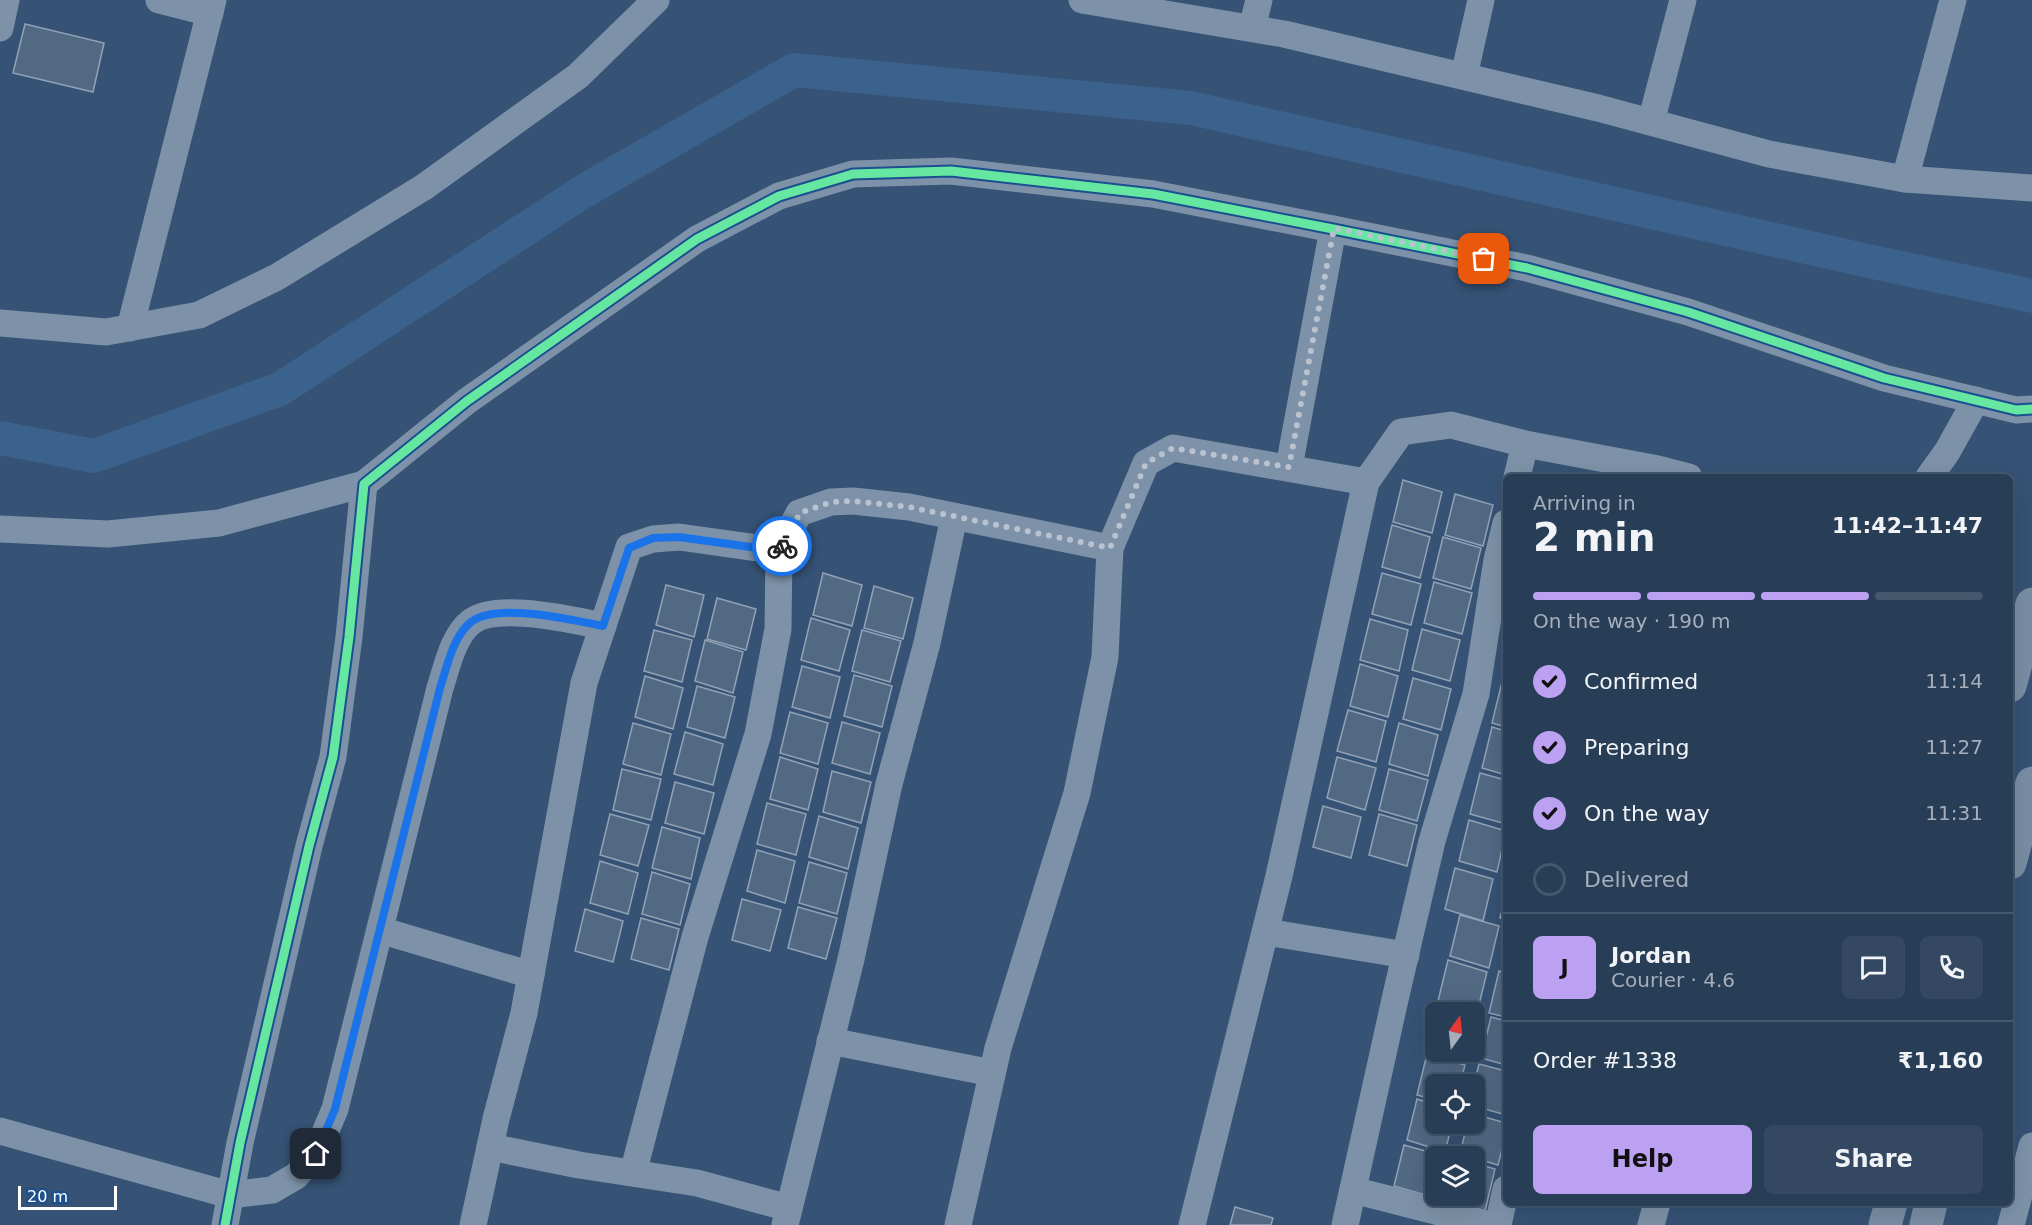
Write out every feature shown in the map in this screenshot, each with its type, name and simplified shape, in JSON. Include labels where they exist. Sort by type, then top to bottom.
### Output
[{"type":"street","points":[[0,27],[6,0]]},
{"type":"street","points":[[130,328],[211,6],[159,0]]},
{"type":"street","points":[[0,323],[106,332],[199,315],[277,277],[424,187],[578,76],[656,0]]},
{"type":"street","points":[[1082,0],[1170,7],[1464,76],[1769,154],[1905,179],[2032,188]]},
{"type":"street","points":[[1252,28],[1259,0]]},
{"type":"street","points":[[1464,76],[1481,0]]},
{"type":"street","points":[[1651,122],[1683,0]]},
{"type":"street","points":[[1905,179],[1953,0]]},
{"type":"street","points":[[0,529],[108,534],[219,523],[364,484],[467,401],[697,239],[779,196],[854,174],[951,171],[1141,192],[1334,228],[1527,268],[1688,312],[1884,378],[2016,410],[2032,409]]},
{"type":"street","points":[[1289,467],[1334,228]]},
{"type":"street","points":[[1931,474],[1947,452],[1976,400]]},
{"type":"street","points":[[1192,1225],[1266,932],[1366,482],[1401,432],[1451,425],[1657,473]]},
{"type":"street","points":[[1518,474],[1525,444]]},
{"type":"street","points":[[958,1225],[998,1048],[1077,793],[1105,657],[1110,548],[1146,463],[1173,448],[1366,482]]},
{"type":"street","points":[[225,1225],[240,1143],[309,846],[333,757],[349,637],[364,484]]},
{"type":"street","points":[[633,1173],[695,937],[758,734],[778,629],[779,551],[800,513],[831,502],[853,501],[909,507],[1110,548]]},
{"type":"street","points":[[490,1147],[579,1165],[697,1183],[787,1216],[851,959],[889,784],[927,643],[954,516]]},
{"type":"street","points":[[1345,1225],[1432,841],[1476,694],[1503,535]]},
{"type":"street","points":[[473,1225],[496,1119],[524,1013],[584,683],[629,548],[653,538],[679,537],[779,551]]},
{"type":"street","points":[[2013,675],[2032,604]]},
{"type":"street","points":[[0,1131],[230,1195],[273,1190],[296,1176],[316,1154],[335,1109],[440,688],[455,642],[472,621],[495,613],[544,615],[603,626]]},
{"type":"street","points":[[2013,852],[2032,783]]},
{"type":"street","points":[[380,930],[531,975]]},
{"type":"street","points":[[1266,932],[1406,955]]},
{"type":"street","points":[[830,1041],[992,1073]]},
{"type":"street","points":[[2011,1225],[2032,1146]]},
{"type":"street","points":[[1353,1190],[1490,1225]]},
{"type":"street","points":[[1498,1225],[1503,1202]]},
{"type":"street","points":[[1651,1225],[1656,1206]]},
{"type":"street","points":[[1885,1225],[1890,1206]]},
{"type":"street","points":[[1926,1225],[1930,1206]]},
{"type":"building","points":[[25,24],[104,43],[93,92],[13,73]]},
{"type":"building","points":[[1403,480],[1442,492],[1432,533],[1393,522]]},
{"type":"building","points":[[1455,494],[1493,505],[1483,546],[1445,535]]},
{"type":"building","points":[[1392,525],[1430,537],[1420,578],[1382,567]]},
{"type":"building","points":[[1443,537],[1481,548],[1471,589],[1433,578]]},
{"type":"building","points":[[823,573],[862,585],[852,626],[813,615]]},
{"type":"building","points":[[1382,573],[1421,584],[1411,625],[1372,614]]},
{"type":"building","points":[[1434,582],[1472,593],[1462,634],[1424,623]]},
{"type":"building","points":[[666,585],[704,595],[694,637],[656,625]]},
{"type":"building","points":[[874,586],[913,598],[903,639],[864,628]]},
{"type":"building","points":[[717,598],[756,609],[746,650],[707,639]]},
{"type":"building","points":[[811,618],[850,630],[839,671],[801,660]]},
{"type":"building","points":[[1370,619],[1408,630],[1399,671],[1360,660]]},
{"type":"building","points":[[1422,629],[1460,640],[1450,681],[1412,670]]},
{"type":"building","points":[[654,630],[692,640],[682,682],[644,671]]},
{"type":"building","points":[[862,630],[901,641],[890,682],[852,671]]},
{"type":"building","points":[[705,640],[743,652],[733,693],[695,681]]},
{"type":"building","points":[[1360,664],[1398,676],[1388,717],[1350,706]]},
{"type":"building","points":[[802,666],[840,677],[830,718],[792,707]]},
{"type":"building","points":[[854,675],[892,686],[882,727],[844,716]]},
{"type":"building","points":[[645,676],[683,688],[673,729],[635,717]]},
{"type":"building","points":[[1413,678],[1451,689],[1441,730],[1403,719]]},
{"type":"building","points":[[1502,682],[1503,682],[1503,726],[1492,723]]},
{"type":"building","points":[[697,686],[735,697],[725,738],[687,727]]},
{"type":"building","points":[[1348,710],[1386,721],[1376,762],[1337,751]]},
{"type":"building","points":[[790,712],[828,723],[818,764],[780,753]]},
{"type":"building","points":[[842,722],[880,733],[870,774],[832,763]]},
{"type":"building","points":[[633,723],[671,734],[661,775],[623,764]]},
{"type":"building","points":[[1399,723],[1438,735],[1428,776],[1389,764]]},
{"type":"building","points":[[1492,727],[1503,730],[1503,774],[1482,768]]},
{"type":"building","points":[[685,732],[723,744],[713,785],[674,774]]},
{"type":"building","points":[[780,757],[818,769],[808,810],[770,799]]},
{"type":"building","points":[[1337,757],[1376,768],[1365,810],[1327,798]]},
{"type":"building","points":[[622,769],[661,779],[651,820],[613,810]]},
{"type":"building","points":[[1389,769],[1428,780],[1417,821],[1379,810]]},
{"type":"building","points":[[832,771],[871,782],[861,823],[823,812]]},
{"type":"building","points":[[1480,773],[1503,779],[1503,823],[1470,814]]},
{"type":"building","points":[[675,782],[714,793],[704,834],[665,823]]},
{"type":"building","points":[[767,803],[806,814],[796,855],[757,844]]},
{"type":"building","points":[[1323,806],[1361,817],[1351,858],[1313,847]]},
{"type":"building","points":[[610,814],[649,825],[638,866],[600,855]]},
{"type":"building","points":[[1379,814],[1417,825],[1407,866],[1369,855]]},
{"type":"building","points":[[819,816],[858,828],[848,869],[809,857]]},
{"type":"building","points":[[1469,820],[1503,830],[1503,845],[1497,872],[1459,861]]},
{"type":"building","points":[[662,827],[700,838],[691,879],[652,868]]},
{"type":"building","points":[[757,850],[795,861],[785,903],[747,891]]},
{"type":"building","points":[[600,861],[638,873],[628,914],[590,903]]},
{"type":"building","points":[[809,862],[847,873],[837,914],[799,903]]},
{"type":"building","points":[[1455,868],[1493,879],[1483,921],[1445,909]]},
{"type":"building","points":[[652,872],[690,884],[680,925],[642,914]]},
{"type":"building","points":[[742,899],[781,910],[770,951],[732,940]]},
{"type":"building","points":[[798,907],[837,918],[826,959],[788,948]]},
{"type":"building","points":[[585,909],[623,921],[613,962],[575,951]]},
{"type":"building","points":[[1460,915],[1499,926],[1489,968],[1450,956]]},
{"type":"building","points":[[641,918],[679,929],[669,970],[631,959]]},
{"type":"building","points":[[1448,960],[1487,972],[1480,1002],[1438,1001]]},
{"type":"building","points":[[1499,971],[1503,972],[1503,1016],[1489,1013]]},
{"type":"building","points":[[1491,1017],[1503,1020],[1503,1064],[1485,1059],[1485,1042]]},
{"type":"building","points":[[1425,1062],[1455,1062],[1465,1065],[1463,1074],[1425,1074],[1425,1097],[1417,1095]]},
{"type":"building","points":[[1479,1064],[1503,1070],[1503,1114],[1485,1109],[1485,1074],[1476,1074]]},
{"type":"building","points":[[1417,1099],[1425,1102],[1425,1134],[1450,1134],[1446,1146],[1426,1146],[1407,1140]]},
{"type":"building","points":[[1485,1117],[1503,1122],[1503,1145],[1498,1165],[1485,1161],[1485,1146],[1462,1146],[1465,1134],[1485,1134]]},
{"type":"building","points":[[1404,1145],[1425,1151],[1425,1195],[1394,1186]]},
{"type":"building","points":[[1485,1166],[1495,1169],[1485,1211],[1469,1206],[1485,1206]]},
{"type":"building","points":[[1235,1207],[1273,1218],[1271,1225],[1230,1225]]},
{"type":"waterway","points":[[0,438],[94,456],[280,389],[584,191],[794,70],[1191,108],[2032,296]]},
{"type":"cycle path","points":[[225,1225],[240,1143],[309,846],[333,757],[349,637],[364,484],[467,401],[697,239],[779,196],[853,174],[951,171],[1153,194],[1527,268],[1688,312],[1884,378],[2016,410],[2032,409]]},
{"type":"way so far","points":[[782,546],[800,513],[831,502],[853,501],[909,507],[1110,548],[1146,463],[1173,448],[1289,467],[1334,228],[1484,259]]},
{"type":"route","points":[[316,1154],[335,1109],[440,688],[455,642],[472,621],[495,613],[544,615],[603,626],[629,548],[653,538],[679,537],[779,551],[782,546]]}]
